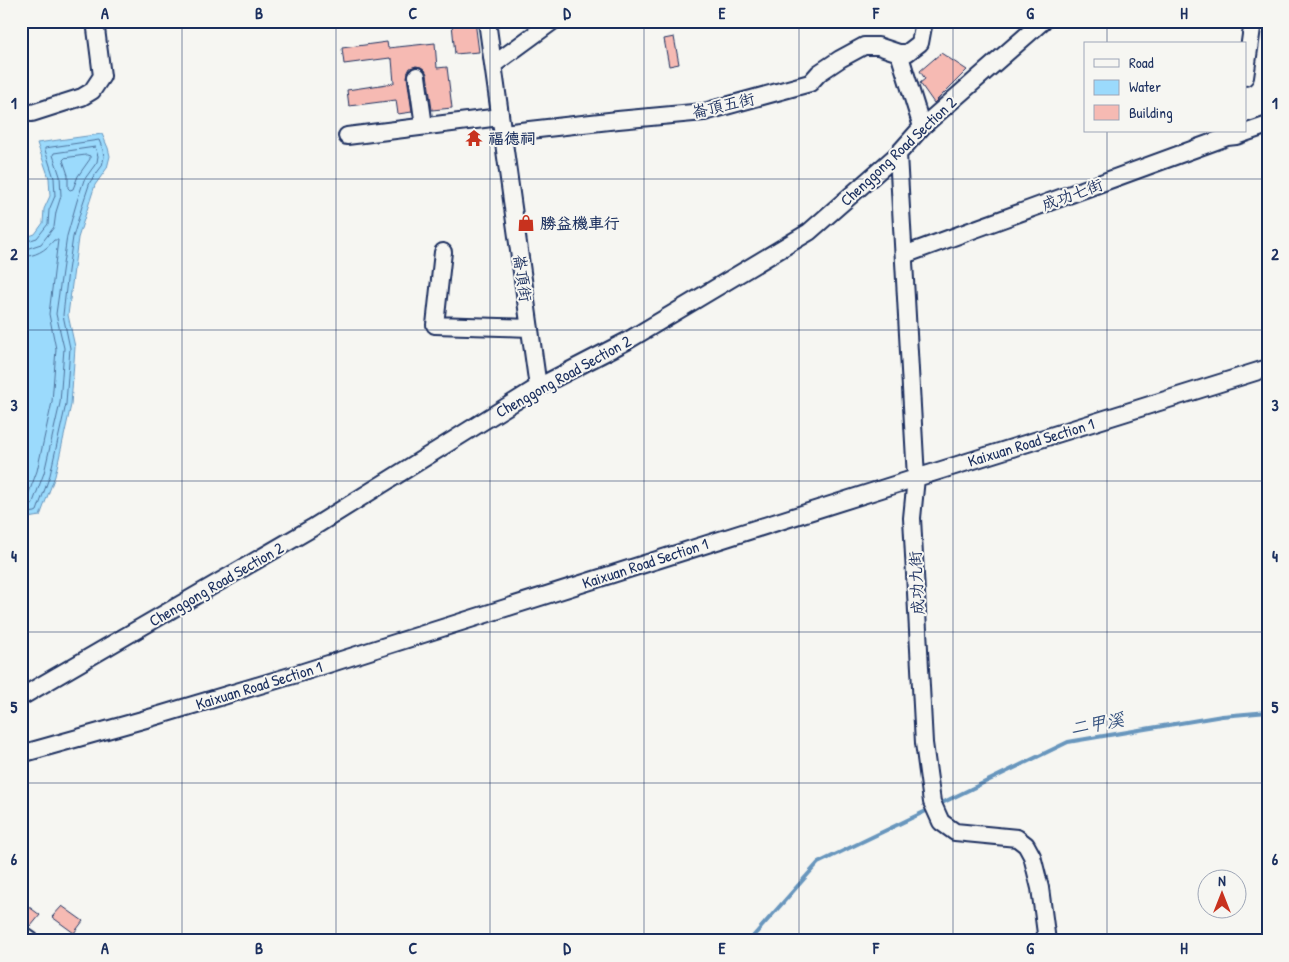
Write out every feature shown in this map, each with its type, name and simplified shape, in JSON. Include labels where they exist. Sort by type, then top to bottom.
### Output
[{"type":"street","points":[[21,112],[32,113],[82,97],[92,91],[102,76],[95,21]]},
{"type":"street","name":"崙頂街","points":[[487,21],[538,387]]},
{"type":"street","points":[[493,66],[553,21]]},
{"type":"street","points":[[922,127],[899,53],[907,53],[920,43],[924,21]]},
{"type":"street","name":"Chenggong Road Section 2","points":[[21,697],[312,528],[538,387],[627,341],[809,232],[898,154],[922,127],[1043,21]]},
{"type":"street","points":[[1246,70],[1253,21]]},
{"type":"street","name":"崙頂五街","points":[[502,133],[704,112],[810,83],[819,72],[864,46],[878,46],[899,53]]},
{"type":"street","points":[[417,76],[424,126]]},
{"type":"street","points":[[347,136],[500,117]]},
{"type":"street","name":"成功七街","points":[[1246,131],[1268,125]]},
{"type":"street","name":"成功七街","points":[[904,254],[1236,134]]},
{"type":"street","name":"成功九街","points":[[898,154],[916,478],[912,518],[924,743],[932,802],[941,822],[955,832],[1017,838],[1026,845],[1032,856],[1040,888],[1047,941]]},
{"type":"street","points":[[443,252],[435,325],[530,328]]},
{"type":"street","name":"Kaixuan Road Section 1","points":[[21,754],[300,673],[1268,368]]},
{"type":"street","points":[[21,934],[31,941]]},
{"type":"water","points":[[102,134],[110,156],[107,168],[95,185],[78,238],[68,315],[75,347],[71,405],[55,476],[40,516],[21,519],[21,239],[35,234],[43,223],[44,209],[50,196],[49,178],[37,143]]},
{"type":"building","points":[[475,21],[479,52],[455,54],[452,24]]},
{"type":"building","points":[[674,37],[679,64],[669,66],[664,39]]},
{"type":"building","points":[[387,42],[388,48],[435,43],[437,68],[447,67],[452,108],[432,110],[427,74],[421,67],[416,66],[410,68],[407,77],[412,112],[398,114],[396,100],[349,106],[347,90],[394,83],[392,59],[344,64],[342,48]]},
{"type":"building","points":[[941,53],[967,70],[934,103],[920,83],[925,79],[920,71]]},
{"type":"building","points":[[21,901],[40,915],[31,926],[21,919]]},
{"type":"building","points":[[62,906],[83,921],[74,933],[52,917]]},
{"type":"waterway","name":"二甲溪","points":[[944,802],[1068,742],[1222,716],[1268,712]]},
{"type":"waterway","name":"二甲溪","points":[[749,941],[818,863],[926,811]]},
{"type":"place","name":"福德祠","points":[[474,138]]},
{"type":"place","name":"勝益機車行","points":[[526,223]]}]
